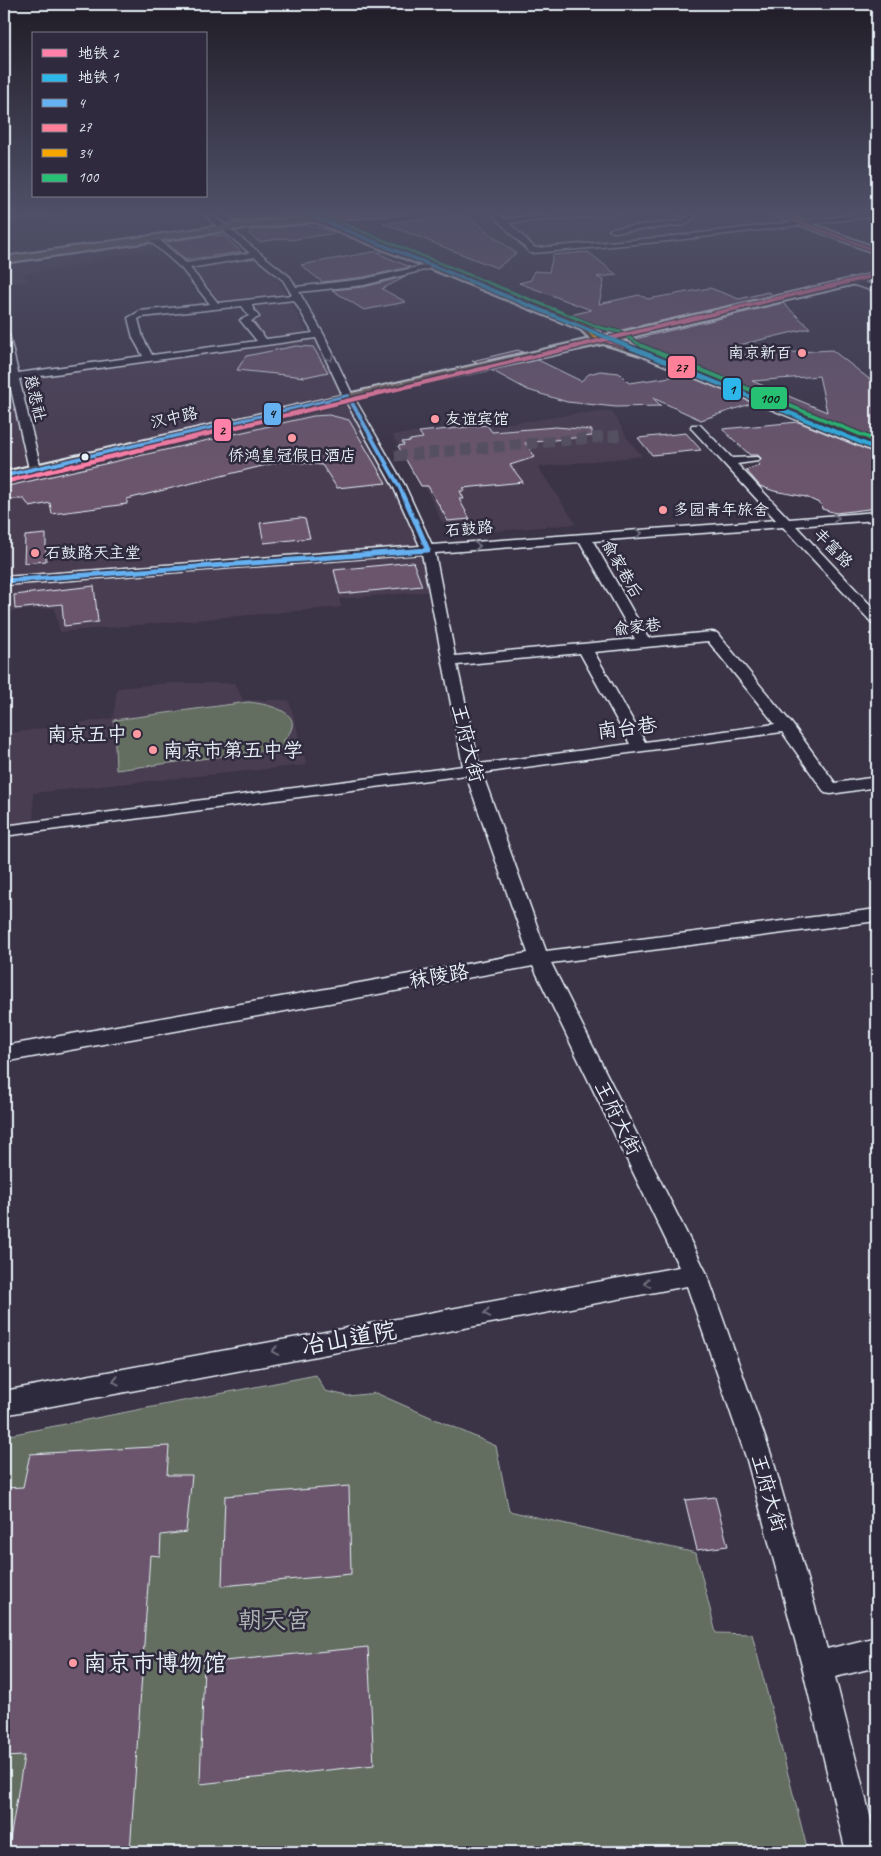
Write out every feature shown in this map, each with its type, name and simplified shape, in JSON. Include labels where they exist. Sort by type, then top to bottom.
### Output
[{"type":"main road","points":[[515,297],[647,351]]},
{"type":"main road","points":[[519,297],[647,351],[877,442]]},
{"type":"main road","points":[[608,334],[664,324],[774,297]]},
{"type":"main road","points":[[608,334],[664,324],[786,297]]},
{"type":"main road","points":[[573,319],[612,324],[664,324]]},
{"type":"main road","points":[[557,348],[570,337],[573,319]]},
{"type":"main road","points":[[647,351],[651,336],[664,324]]},
{"type":"main road","name":"汉中路","points":[[4,476],[499,362],[608,334]]},
{"type":"main road","points":[[557,348],[592,346],[647,351]]},
{"type":"street","points":[[209,297],[217,307]]},
{"type":"street","points":[[149,358],[138,338],[133,318],[140,314],[246,304],[247,302],[275,297]]},
{"type":"street","points":[[296,297],[319,335],[348,396]]},
{"type":"street","points":[[246,304],[254,317],[245,320],[263,342]]},
{"type":"street","name":"慈悲社","points":[[4,334],[8,377],[35,469]]},
{"type":"street","points":[[8,377],[319,335]]},
{"type":"street","name":"王府大街","points":[[348,396],[399,486],[428,550],[472,768],[539,958],[694,1274],[760,1460],[817,1666],[863,1852]]},
{"type":"street","points":[[696,428],[784,522]]},
{"type":"street","points":[[382,458],[395,456]]},
{"type":"street","points":[[728,462],[754,459]]},
{"type":"street","name":"石鼓路","points":[[4,581],[877,516]]},
{"type":"street","name":"丰富路","points":[[784,522],[877,620]]},
{"type":"street","name":"俞家巷后","points":[[584,537],[644,644]]},
{"type":"street","name":"俞家巷","points":[[449,661],[586,650],[712,636],[786,727]]},
{"type":"street","points":[[586,650],[640,748]]},
{"type":"street","points":[[786,727],[831,789],[877,782]]},
{"type":"street","name":"南台巷","points":[[4,831],[472,768],[640,748],[786,727]]},
{"type":"street","name":"秣陵路","points":[[4,1054],[539,958],[877,915]]},
{"type":"street","name":"冶山道院","points":[[4,1403],[154,1373],[694,1274]]},
{"type":"street","points":[[817,1666],[877,1652]]},
{"type":"shaded area","points":[[207,297],[287,297],[308,335],[261,340],[245,320],[254,317],[246,304],[217,307]]},
{"type":"shaded area","points":[[319,335],[399,486],[436,591],[339,599],[342,607],[60,632],[54,608],[4,612],[4,378]]},
{"type":"shaded area","points":[[612,411],[628,439],[642,456],[538,467],[576,524],[475,533],[457,530],[442,522],[424,485],[392,435],[538,420],[574,414]]},
{"type":"shaded area","name":"南京市第五中学","points":[[170,683],[235,683],[243,700],[289,700],[307,765],[33,793],[34,826],[4,831],[4,734],[113,718],[117,688]]},
{"type":"green space","points":[[248,702],[276,708],[290,717],[292,723],[290,731],[283,741],[292,740],[293,747],[116,770],[114,720]]},
{"type":"green space","name":"朝天宫","points":[[316,1375],[325,1391],[348,1396],[376,1393],[496,1446],[509,1511],[696,1553],[716,1633],[752,1634],[808,1852],[4,1852],[4,1436]]},
{"type":"building","points":[[343,297],[396,297],[406,302],[364,310]]},
{"type":"building","points":[[555,297],[601,297],[599,304],[632,297],[643,297],[648,299],[661,297],[733,297],[739,299],[749,297],[767,297],[604,334],[590,322],[571,315],[591,310]]},
{"type":"building","points":[[783,303],[810,328],[731,347],[732,356],[832,350],[877,385],[877,441],[649,347],[627,341]],"holes":[[[819,376],[827,412],[752,381]]]},
{"type":"building","points":[[296,346],[313,347],[328,372],[305,377],[237,370],[246,356]]},
{"type":"building","points":[[518,350],[523,352],[476,363],[472,361]]},
{"type":"building","points":[[538,360],[581,381],[589,374],[600,371],[619,373],[629,383],[685,375],[753,403],[701,420],[653,398],[661,406],[616,407],[567,402],[528,390],[491,370]]},
{"type":"building","points":[[329,415],[349,420],[386,483],[337,488],[322,465],[283,461],[127,499],[127,504],[52,514],[50,503],[30,507],[24,499],[4,499],[4,487],[313,416]]},
{"type":"building","points":[[798,422],[877,454],[877,508],[836,513],[822,509],[821,504],[806,497],[774,491],[760,486],[746,470],[760,465],[758,463],[761,458],[758,455],[750,455],[722,429]]},
{"type":"building","points":[[487,425],[492,432],[556,427],[592,430],[592,436],[525,443],[535,457],[510,465],[523,482],[463,488],[465,491],[460,491],[464,499],[459,499],[470,519],[448,521],[428,486],[421,486],[398,446],[404,445],[402,442],[423,438],[419,432]]},
{"type":"building","points":[[686,433],[701,450],[652,455],[638,438]]},
{"type":"building","points":[[305,519],[310,538],[264,543],[260,523]]},
{"type":"building","name":"石鼓路天主堂","points":[[46,534],[46,561],[24,563],[25,536]]},
{"type":"building","points":[[413,562],[422,586],[340,594],[334,570]]},
{"type":"building","points":[[94,586],[98,622],[64,626],[62,604],[15,609],[14,595]]},
{"type":"building","name":"南京市博物馆","points":[[169,1446],[167,1475],[192,1475],[186,1532],[161,1535],[160,1556],[150,1555],[130,1852],[8,1852],[24,1756],[4,1757],[4,1488],[23,1487],[30,1454]]},
{"type":"building","points":[[349,1486],[351,1574],[222,1586],[225,1496]]},
{"type":"building","points":[[715,1497],[728,1546],[697,1550],[685,1500]]},
{"type":"building","points":[[368,1647],[374,1765],[200,1784],[204,1663]]},
{"type":"tunnel","points":[[395,456],[624,435]]},
{"type":"metro line","name":"1","points":[[507,297],[877,449]]},
{"type":"metro line","name":"2","points":[[4,482],[786,297]]},
{"type":"transit line","name":"27","points":[[509,297],[585,327],[596,338],[644,352],[877,448]]},
{"type":"transit line","name":"34","points":[[509,297],[585,327],[593,336],[606,340],[790,297]]},
{"type":"transit line","name":"100","points":[[523,297],[598,327],[620,332],[646,348],[877,441]]},
{"type":"transit line","name":"4","points":[[4,476],[348,396],[399,486],[428,550],[4,581]]},
{"type":"place","name":"南京新百","points":[[802,353]]},
{"type":"place","name":"友谊宾馆","points":[[435,419]]},
{"type":"place","name":"侨鸿皇冠假日酒店","points":[[292,438]]},
{"type":"place","name":"多园青年旅舍","points":[[663,510]]},
{"type":"place","name":"石鼓路天主堂","points":[[35,553]]},
{"type":"place","name":"南京五中","points":[[137,734]]},
{"type":"place","name":"南京市第五中学","points":[[153,750]]},
{"type":"place","name":"南京市博物馆","points":[[73,1663]]}]
